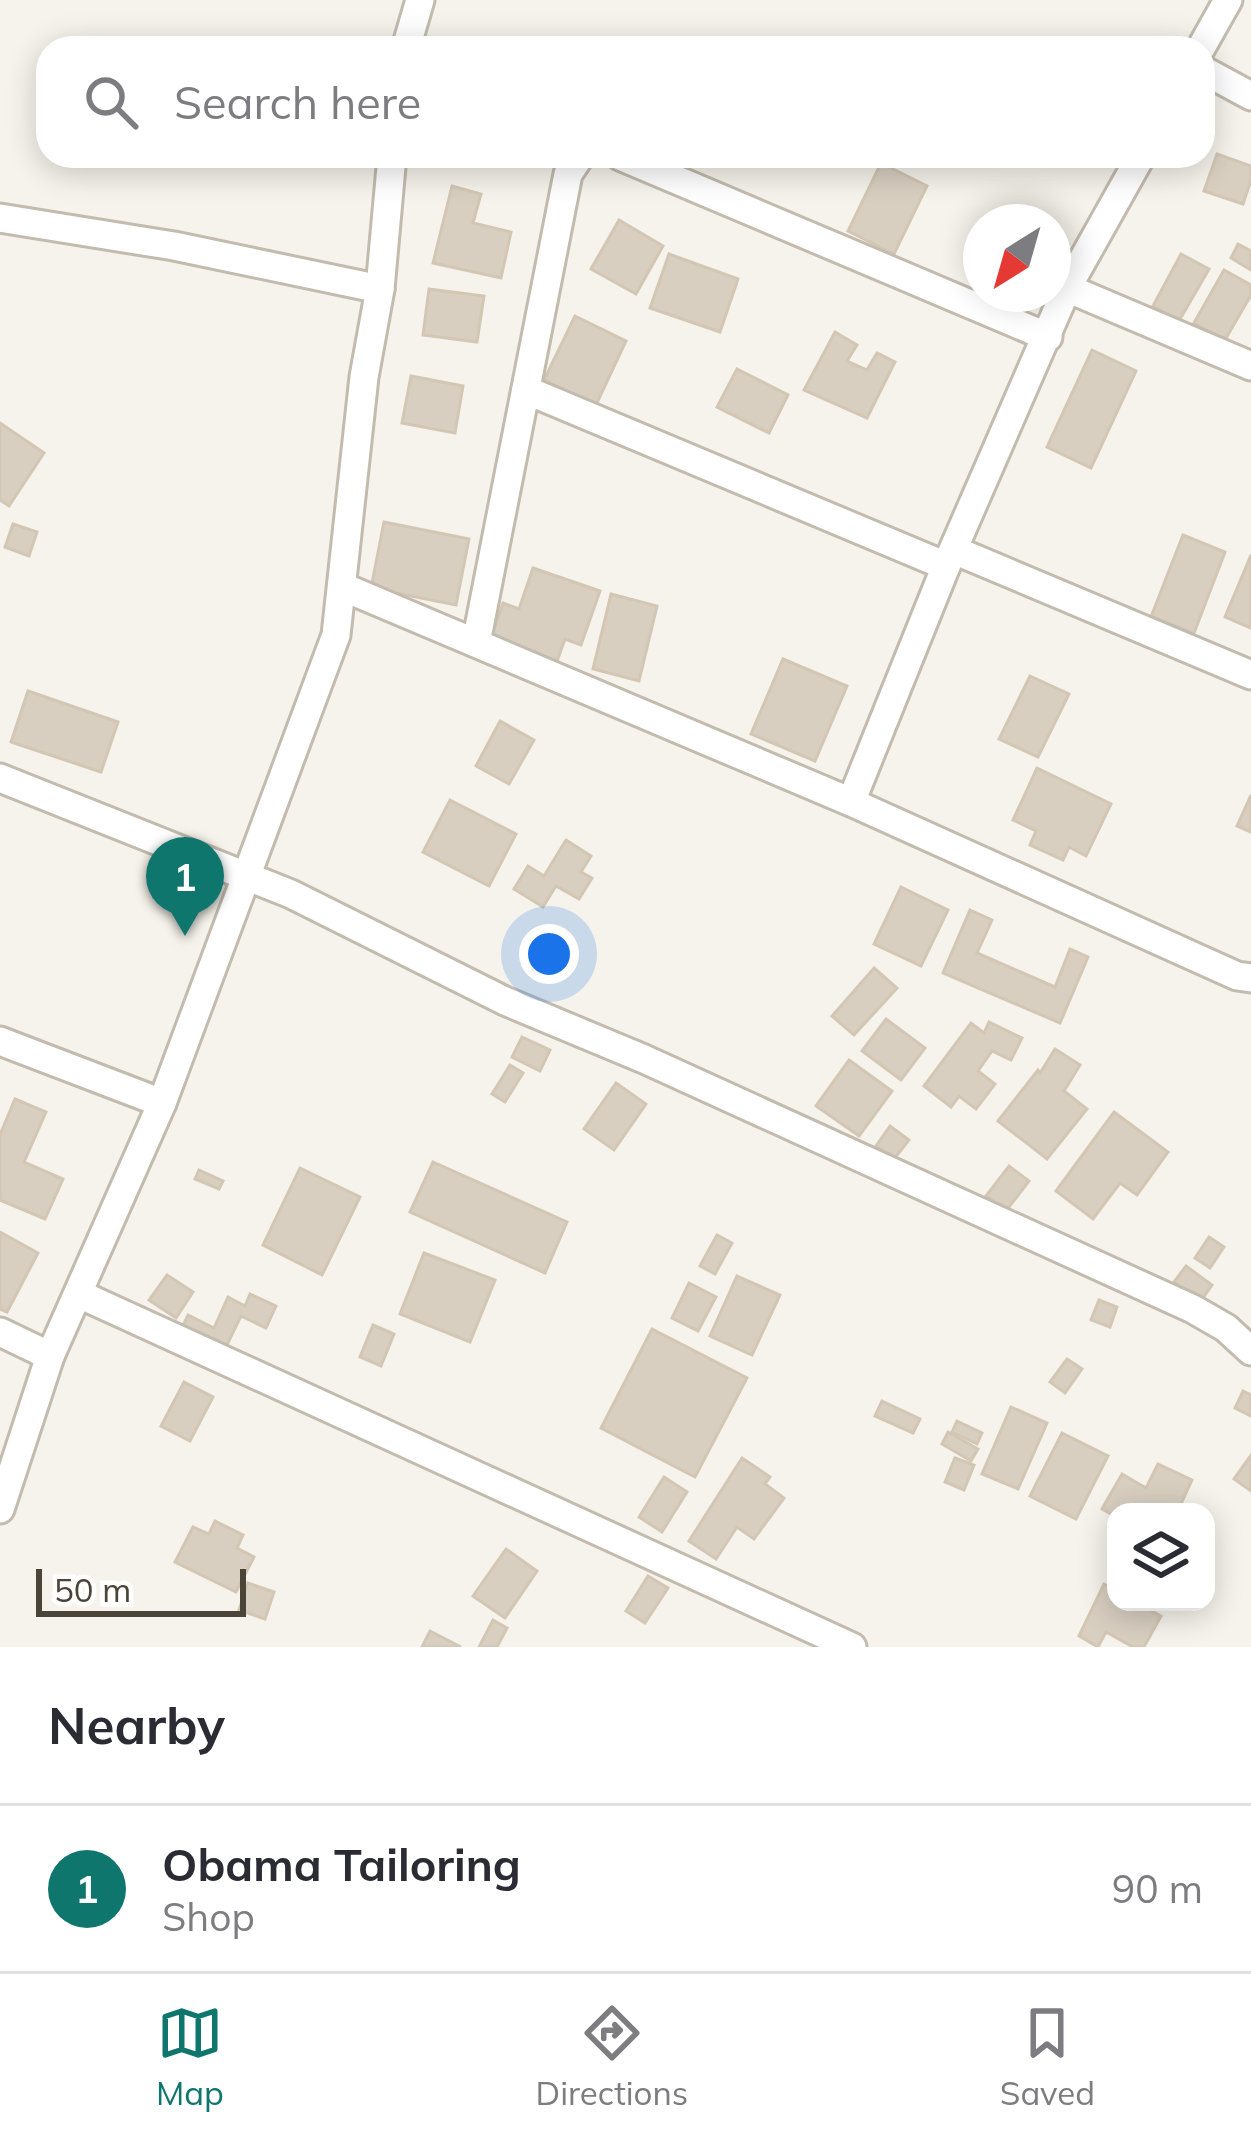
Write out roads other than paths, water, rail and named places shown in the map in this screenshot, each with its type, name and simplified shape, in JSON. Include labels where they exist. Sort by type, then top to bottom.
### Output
[{"type":"street","points":[[410,36],[420,0]]},
{"type":"street","points":[[1208,36],[1228,0]]},
{"type":"street","points":[[1215,76],[1251,95]]},
{"type":"street","points":[[0,1509],[50,1356],[162,1103],[336,635],[391,168]]},
{"type":"street","points":[[476,644],[572,168]]},
{"type":"street","points":[[648,168],[1048,337]]},
{"type":"street","points":[[1071,279],[1134,168]]},
{"type":"street","points":[[0,218],[174,246],[380,289]]},
{"type":"street","points":[[1071,290],[1251,366]]},
{"type":"street","points":[[850,802],[1057,312]]},
{"type":"street","points":[[526,390],[1251,675]]},
{"type":"street","points":[[343,587],[850,802],[1237,976],[1251,978]]},
{"type":"street","points":[[0,778],[291,893],[505,1001],[1193,1309],[1226,1328],[1251,1351]]},
{"type":"street","points":[[0,1041],[162,1103]]},
{"type":"street","points":[[79,1294],[852,1647]]},
{"type":"street","points":[[0,1332],[50,1356]]},
{"type":"place","name":"Obama Tailoring","points":[[185,936]]}]
